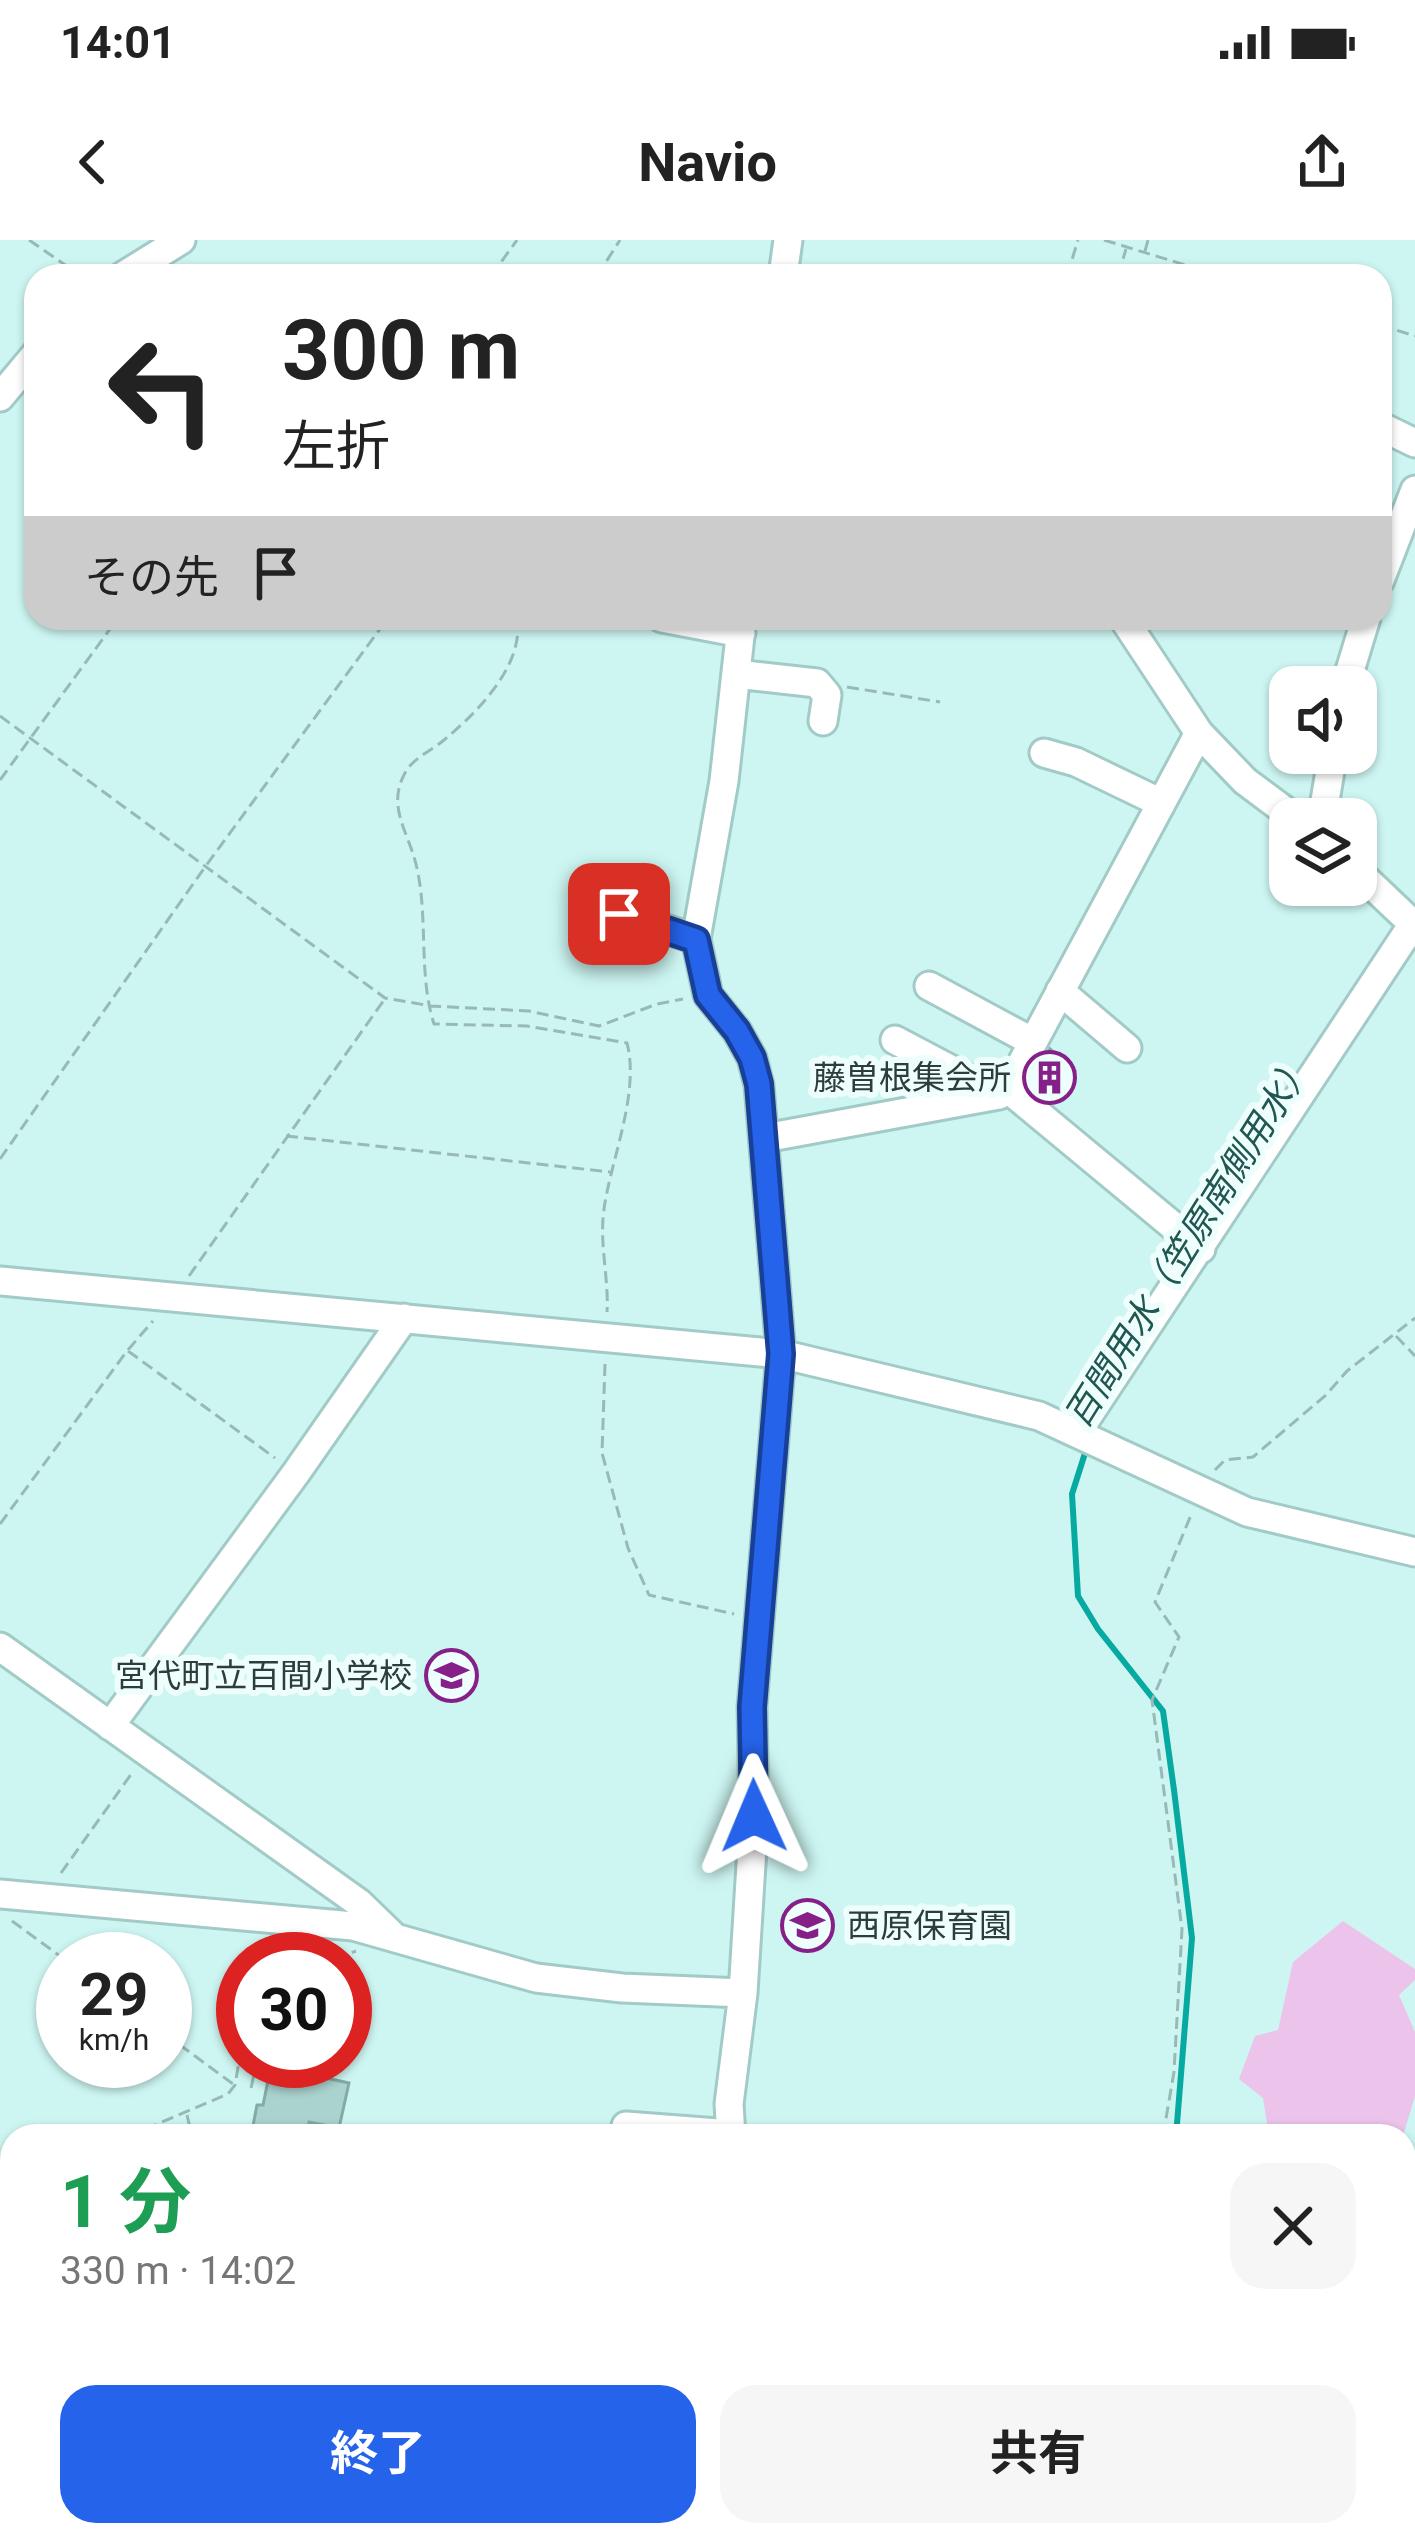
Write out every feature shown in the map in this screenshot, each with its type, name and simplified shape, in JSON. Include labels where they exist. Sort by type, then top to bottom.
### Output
[{"type":"street","points":[[142,264],[181,240]]},
{"type":"street","points":[[0,397],[24,368]]},
{"type":"street","points":[[1392,549],[1415,490]]},
{"type":"street","points":[[730,2124],[754,1816],[752,1707],[781,1354],[765,1138],[752,1058],[708,995],[696,940],[724,781],[741,630]]},
{"type":"street","points":[[1132,630],[1198,733],[1269,799]]},
{"type":"street","points":[[1351,666],[1362,630]]},
{"type":"street","points":[[736,674],[817,683],[827,695],[824,721]]},
{"type":"street","points":[[765,1138],[1003,1092],[1198,733]]},
{"type":"street","points":[[1045,753],[1076,762],[1161,803]]},
{"type":"street","points":[[1078,1431],[1414,925],[1377,890]]},
{"type":"street","points":[[619,914],[696,940]]},
{"type":"street","points":[[929,986],[1033,1042]]},
{"type":"street","points":[[1060,992],[1127,1048]]},
{"type":"street","points":[[895,1040],[1003,1092],[1201,1249]]},
{"type":"street","points":[[0,1281],[781,1354],[1040,1416],[1247,1512],[1415,1552]]},
{"type":"street","points":[[110,1726],[404,1318]]},
{"type":"street","points":[[0,1647],[359,1903],[391,1934]]},
{"type":"street","points":[[0,1894],[352,1926],[536,1978],[622,1988],[743,1993]]},
{"type":"path","points":[[29,240],[64,264]]},
{"type":"path","points":[[1104,240],[1182,264]]},
{"type":"path","points":[[1144,252],[1148,240]]},
{"type":"path","points":[[1121,264],[1126,247]]},
{"type":"path","points":[[0,780],[109,630]]},
{"type":"path","points":[[0,1159],[379,630]]},
{"type":"path","points":[[517,630],[518,651],[489,694],[443,741],[421,754],[401,781],[397,800],[418,873],[434,1024],[527,1026],[626,1043],[624,1118],[602,1239],[608,1291],[602,1453],[628,1549],[649,1595],[759,1619]]},
{"type":"path","points":[[817,683],[940,702]]},
{"type":"path","points":[[0,716],[385,998],[431,1006],[530,1011],[598,1026],[657,1004],[708,995]]},
{"type":"path","points":[[0,1524],[127,1351],[174,1298],[385,998]]},
{"type":"path","points":[[284,1136],[612,1172]]},
{"type":"path","points":[[1165,2124],[1174,2072],[1183,1929],[1152,1700],[1178,1637],[1155,1602],[1184,1539],[1199,1489],[1226,1460],[1253,1456],[1415,1318]]},
{"type":"path","points":[[1395,1334],[1415,1357]]},
{"type":"path","points":[[127,1351],[296,1473]]},
{"type":"path","points":[[51,1898],[57,1879],[147,1751]]},
{"type":"path","points":[[0,1912],[36,1938]]},
{"type":"path","points":[[160,2124],[216,2102],[232,2088]]},
{"type":"path","points":[[186,2114],[189,2124]]},
{"type":"shaded area","points":[[1343,1921],[1415,1969],[1415,1980],[1399,1995],[1415,2032],[1415,2096],[1407,2124],[1267,2124],[1263,2098],[1239,2079],[1255,2036],[1278,2030],[1293,1962]]},
{"type":"building","name":"藤曽根集会所","points":[[1050,1049],[1075,1071],[1050,1101],[1033,1086]]},
{"type":"building","points":[[266,2088],[348,2088],[340,2124],[253,2124],[257,2105],[263,2105]]},
{"type":"waterway","name":"百間用水（笠原南側用水）","points":[[1087,1447],[1072,1494],[1078,1596],[1163,1711],[1174,1790],[1192,1938],[1177,2124]]},
{"type":"place","name":"藤曽根集会所","points":[[1050,1077]]},
{"type":"place","name":"宮代町立百間小学校","points":[[451,1675]]},
{"type":"place","name":"西原保育園","points":[[808,1925]]},
{"type":"route","points":[[619,914],[696,940],[708,995],[737,1031],[759,1084],[781,1354],[752,1707],[754,1816]]}]
